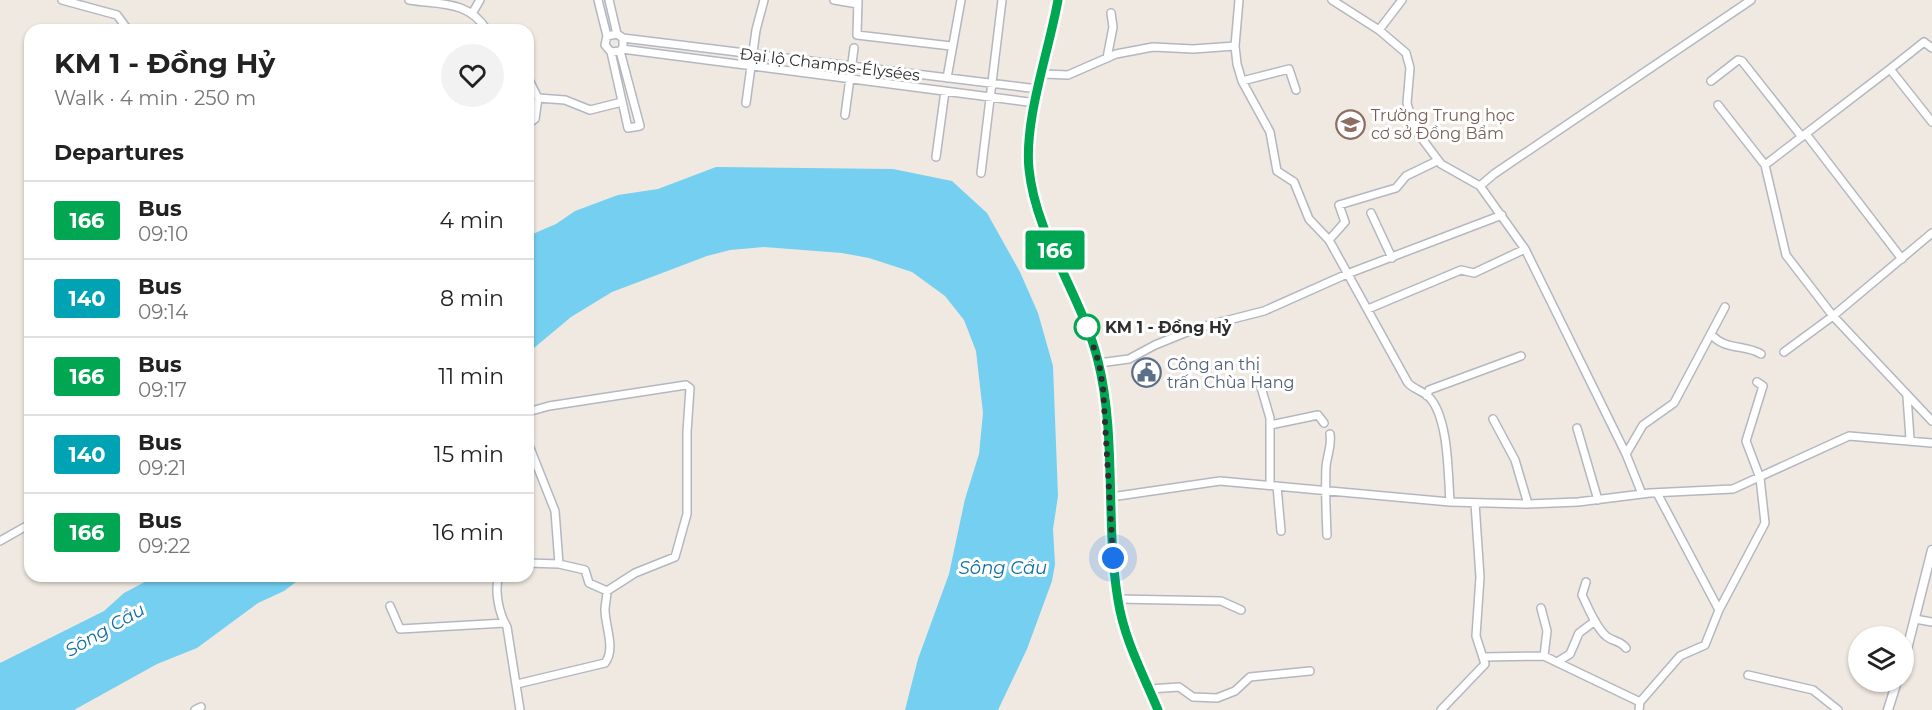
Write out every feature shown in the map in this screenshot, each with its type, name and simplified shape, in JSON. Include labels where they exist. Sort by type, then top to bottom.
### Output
[{"type":"main road","points":[[1058,0],[1038,89],[1028,148],[1032,188],[1099,363],[1117,599],[1130,646],[1158,710]]},
{"type":"street","points":[[62,0],[117,15],[124,24]]},
{"type":"street","points":[[409,0],[450,3],[473,12],[482,24]]},
{"type":"street","points":[[473,12],[480,0]]},
{"type":"street","points":[[598,0],[607,36],[605,45],[611,52],[628,128],[640,126],[621,50],[620,36],[609,0]]},
{"type":"street","points":[[746,103],[750,66],[764,0]]},
{"type":"street","points":[[834,0],[858,2],[857,35],[951,46]]},
{"type":"street","points":[[947,78],[961,0]]},
{"type":"street","points":[[981,173],[1002,0]]},
{"type":"street","points":[[1239,0],[1235,46],[1242,81],[1270,132],[1277,171],[1292,179],[1309,219],[1329,240],[1408,383],[1427,396],[1440,416],[1450,502]]},
{"type":"street","points":[[1332,0],[1379,30],[1406,53],[1410,68],[1409,116],[1418,135],[1437,160],[1451,173],[1480,186],[1525,249],[1626,454],[1642,494]]},
{"type":"street","points":[[1379,30],[1402,0]]},
{"type":"street","points":[[1480,186],[1494,174],[1751,0]]},
{"type":"street","points":[[1107,58],[1113,27],[1111,13]]},
{"type":"street","name":"Đại lộ Champs-Élysées","points":[[607,36],[1038,89]]},
{"type":"street","points":[[1765,165],[1924,42],[1932,48]]},
{"type":"street","points":[[1043,74],[1068,75],[1107,58],[1153,47],[1193,49],[1235,46]]},
{"type":"street","points":[[844,115],[854,48]]},
{"type":"street","name":"Đại lộ Champs-Élysées","points":[[611,52],[621,50],[1036,103]]},
{"type":"street","points":[[1711,81],[1740,60],[1902,258]]},
{"type":"street","points":[[1242,81],[1289,69],[1296,90]]},
{"type":"street","points":[[1890,69],[1932,122]]},
{"type":"street","points":[[534,90],[538,98],[534,120]]},
{"type":"street","points":[[936,157],[945,91]]},
{"type":"street","points":[[538,98],[565,99],[590,110],[622,102]]},
{"type":"street","points":[[1718,105],[1765,165],[1786,255],[1833,316],[1932,421]]},
{"type":"street","points":[[1329,240],[1344,225],[1339,205],[1396,189],[1406,176],[1437,160]]},
{"type":"street","points":[[1371,213],[1392,258]]},
{"type":"street","points":[[1099,363],[1132,358],[1155,345],[1197,328],[1264,311],[1347,274],[1502,215]]},
{"type":"street","points":[[1784,352],[1833,316],[1932,233]]},
{"type":"street","points":[[1368,309],[1461,270],[1474,273],[1525,249]]},
{"type":"street","points":[[1626,454],[1642,425],[1674,404],[1725,307]]},
{"type":"street","points":[[1711,334],[1720,343],[1748,347],[1761,354]]},
{"type":"street","points":[[1427,396],[1429,390],[1521,356]]},
{"type":"street","points":[[1483,657],[1544,656],[1640,706],[1680,656],[1705,645],[1719,610],[1765,522],[1760,478],[1746,441],[1763,386],[1757,382]]},
{"type":"street","points":[[517,684],[607,661],[609,636],[605,609],[608,591],[635,573],[673,558],[677,553],[687,514],[687,432],[690,388],[686,385],[534,410]]},
{"type":"street","points":[[1261,387],[1269,407],[1274,485],[1281,531]]},
{"type":"street","points":[[1907,396],[1910,439]]},
{"type":"street","points":[[1270,425],[1318,415],[1324,423]]},
{"type":"street","points":[[1494,419],[1515,460],[1528,504]]},
{"type":"street","points":[[1577,428],[1598,500]]},
{"type":"street","points":[[1327,535],[1325,490],[1330,434]]},
{"type":"street","points":[[1111,497],[1214,481],[1450,502],[1528,504],[1598,500],[1642,494],[1724,491],[1760,478],[1849,436],[1910,439],[1932,443]]},
{"type":"street","points":[[534,459],[557,520],[559,564]]},
{"type":"street","points":[[1657,493],[1719,610]]},
{"type":"street","points":[[1442,709],[1485,664],[1475,628],[1480,577],[1475,503]]},
{"type":"street","points":[[0,541],[24,527]]},
{"type":"street","points":[[1913,626],[1932,550]]},
{"type":"street","points":[[534,563],[559,564],[585,570],[589,583],[608,591]]},
{"type":"street","points":[[498,582],[501,618],[505,623],[517,684],[516,698],[520,710]]},
{"type":"street","points":[[1586,582],[1582,595],[1595,621],[1606,636],[1621,642],[1626,648]]},
{"type":"street","points":[[1117,599],[1221,601],[1241,610]]},
{"type":"street","points":[[390,606],[400,629],[505,623]]},
{"type":"street","points":[[1541,608],[1547,631],[1544,656]]},
{"type":"street","points":[[1915,619],[1932,622]]},
{"type":"street","points":[[1557,662],[1570,654],[1579,633],[1595,621]]},
{"type":"street","points":[[1149,689],[1179,687],[1193,697],[1217,698],[1235,691],[1250,677],[1310,671]]},
{"type":"street","points":[[1748,675],[1813,690],[1838,710]]},
{"type":"street","points":[[1888,710],[1894,692]]},
{"type":"water","name":"Sông Cầu","points":[[716,167],[893,169],[952,181],[987,213],[1020,272],[1038,313],[1053,366],[1058,496],[1053,529],[1055,564],[1052,581],[1027,649],[998,710],[905,710],[918,659],[949,574],[965,499],[979,454],[983,413],[976,351],[964,320],[945,296],[912,272],[869,258],[842,253],[764,247],[730,250],[707,256],[612,292],[571,317],[534,348],[534,233],[556,224],[575,211],[618,195],[658,189]]},
{"type":"water","name":"Sông Cầu","points":[[145,582],[296,582],[284,591],[258,603],[197,648],[157,664],[74,710],[0,710],[0,663],[104,611],[124,593]]},
{"type":"bus line","name":"166","points":[[1058,0],[1038,89],[1028,148],[1029,169],[1032,188],[1042,219],[1085,322],[1099,363],[1109,458],[1117,599],[1121,620],[1158,710]]},
{"type":"place","name":"Trường Trung học cơ sở Đồng Bẩm","points":[[1350,124]]},
{"type":"place","name":"KM 1 - Đồng Hỷ","points":[[1087,327]]},
{"type":"place","name":"Công an thị trấn Chùa Hang","points":[[1146,373]]},
{"type":"route","points":[[1087,327],[1085,322],[1099,363],[1103,388],[1109,458],[1113,558]]}]
